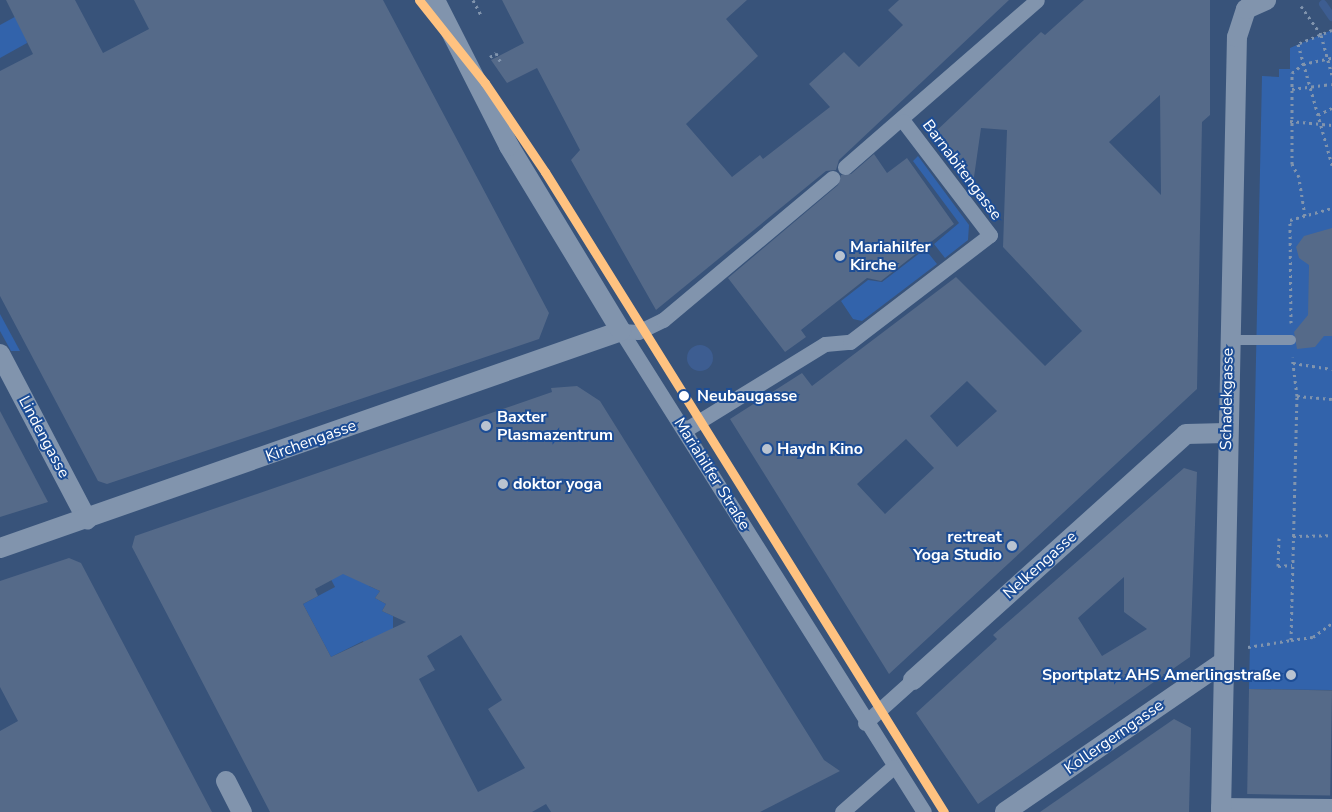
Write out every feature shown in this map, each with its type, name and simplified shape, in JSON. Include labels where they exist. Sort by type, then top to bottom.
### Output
[{"type":"street","name":"Mariahilfer Straße","points":[[435,0],[509,146],[621,331],[686,430],[864,723],[924,812]]},
{"type":"street","name":"Barnabitengasse","points":[[846,167],[903,120],[1037,0]]},
{"type":"street","name":"Schadekgasse","points":[[1221,810],[1226,433],[1237,38],[1246,9],[1266,0]]},
{"type":"street","name":"Barnabitengasse","points":[[686,430],[824,344],[850,342],[990,235],[903,120]]},
{"type":"street","points":[[621,331],[638,332],[663,320],[832,178]]},
{"type":"street","name":"Kirchengasse","points":[[0,548],[87,520],[621,331]]},
{"type":"street","name":"Lindengasse","points":[[0,354],[87,520]]},
{"type":"street","name":"Nelkengasse","points":[[864,723],[1186,434],[1226,433]]},
{"type":"street","name":"Kollergerngasse","points":[[1005,812],[1222,662]]},
{"type":"street","points":[[842,812],[893,767]]},
{"type":"street","points":[[226,781],[242,812]]},
{"type":"street","points":[[1221,810],[1332,809]]},
{"type":"lane","points":[[1229,340],[1291,340]]},
{"type":"path","points":[[473,0],[481,15]]},
{"type":"path","points":[[1301,6],[1321,34],[1330,58],[1332,75]]},
{"type":"path","points":[[1332,36],[1331,30],[1298,44],[1330,152],[1332,165]]},
{"type":"path","points":[[498,57],[501,63]]},
{"type":"path","points":[[1305,216],[1299,177],[1292,164],[1290,121],[1292,73],[1303,64],[1330,58]]},
{"type":"path","points":[[1292,89],[1309,84],[1332,84]]},
{"type":"path","points":[[1318,115],[1332,108]]},
{"type":"path","points":[[1290,121],[1321,126],[1332,125]]},
{"type":"path","points":[[1290,640],[1297,396],[1291,340],[1290,220],[1332,208]]},
{"type":"path","points":[[1293,363],[1332,369]]},
{"type":"path","points":[[1297,396],[1332,399]]},
{"type":"path","points":[[1292,536],[1332,535]]},
{"type":"path","points":[[1279,538],[1278,566],[1292,565]]},
{"type":"path","points":[[1246,648],[1313,637],[1332,623]]},
{"type":"shaded area","points":[[22,13],[27,43],[0,58],[0,25]]},
{"type":"shaded area","points":[[1332,30],[1332,690],[1249,689],[1262,76],[1279,77],[1279,69],[1290,69],[1290,48]]},
{"type":"shaded area","points":[[918,156],[969,225],[968,240],[945,258],[934,244],[959,223],[913,161]]},
{"type":"shaded area","points":[[925,249],[937,264],[862,321],[853,319],[841,301],[868,280],[882,282]]},
{"type":"shaded area","points":[[0,314],[20,351],[11,351],[0,331]]},
{"type":"shaded area","points":[[700,345],[709,349],[713,358],[709,367],[700,371],[691,367],[687,358],[691,349]]},
{"type":"shaded area","points":[[309,538],[372,579],[369,586],[380,591],[375,598],[386,604],[382,611],[393,616],[393,629],[377,668],[363,641],[331,657],[303,604],[335,587]]},
{"type":"building","points":[[6,0],[75,0],[103,53],[149,29],[134,0],[383,0],[549,313],[539,339],[107,484],[98,481],[0,296],[0,71],[33,54]]},
{"type":"building","points":[[502,0],[747,0],[726,19],[758,56],[686,124],[732,177],[760,155],[763,159],[830,107],[809,84],[844,52],[859,67],[903,25],[888,10],[899,0],[1009,0],[839,160],[836,170],[826,171],[656,310],[571,160],[580,150],[537,68],[507,83],[491,60],[524,43]]},
{"type":"building","points":[[1084,0],[1210,0],[1210,115],[1202,122],[1197,389],[889,674],[730,419],[802,373],[812,386],[956,277],[1045,366],[1082,331],[1003,247],[1007,130],[981,128],[973,184],[934,133],[1041,32],[1045,35]],"holes":[[[1160,95],[1161,195],[1109,142]],[[967,381],[997,411],[957,447],[930,416]],[[906,439],[934,468],[885,514],[857,484]]]},
{"type":"building","name":"Mariahilfer Kirche","points":[[874,154],[887,173],[907,158],[954,224],[881,281],[867,278],[801,330],[806,337],[785,352],[728,278],[838,185],[841,175],[851,174]]},
{"type":"building","points":[[1332,228],[1332,336],[1324,336],[1315,347],[1297,349],[1294,332],[1308,315],[1309,265],[1299,258],[1296,247],[1304,236]]},
{"type":"building","points":[[577,386],[600,401],[824,760],[840,771],[760,812],[551,812],[546,804],[532,812],[270,812],[132,547],[135,536],[552,392],[551,388]],"holes":[[[343,574],[380,591],[375,598],[386,604],[382,611],[406,622],[331,657],[303,604],[318,596],[315,589]],[[461,635],[502,700],[488,709],[525,768],[478,792],[419,679],[435,670],[427,656]]]},
{"type":"building","points":[[0,411],[48,502],[0,517]]},
{"type":"building","points":[[1184,468],[1197,472],[1190,657],[978,804],[916,713],[997,639],[993,635]],"holes":[[[1124,577],[1124,612],[1147,629],[1102,656],[1078,618]]]},
{"type":"building","points":[[69,558],[81,563],[212,812],[0,812],[0,731],[18,721],[0,687],[0,581]]},
{"type":"building","points":[[1249,689],[1332,690],[1330,795],[1247,794]]},
{"type":"building","points":[[1174,719],[1191,728],[1189,812],[1040,812]]},
{"type":"waterway","points":[[1323,4],[1332,17]]},
{"type":"transit line","points":[[419,0],[485,83],[545,172],[944,812]]},
{"type":"place","name":"Mariahilfer Kirche","points":[[840,256]]},
{"type":"place","name":"Neubaugasse","points":[[684,396]]},
{"type":"place","name":"Baxter Plasmazentrum","points":[[486,426]]},
{"type":"place","name":"Haydn Kino","points":[[767,449]]},
{"type":"place","name":"doktor yoga","points":[[503,484]]},
{"type":"place","name":"re:treat Yoga Studio","points":[[1012,546]]},
{"type":"place","name":"Sportplatz AHS Amerlingstraße","points":[[1291,675]]}]
